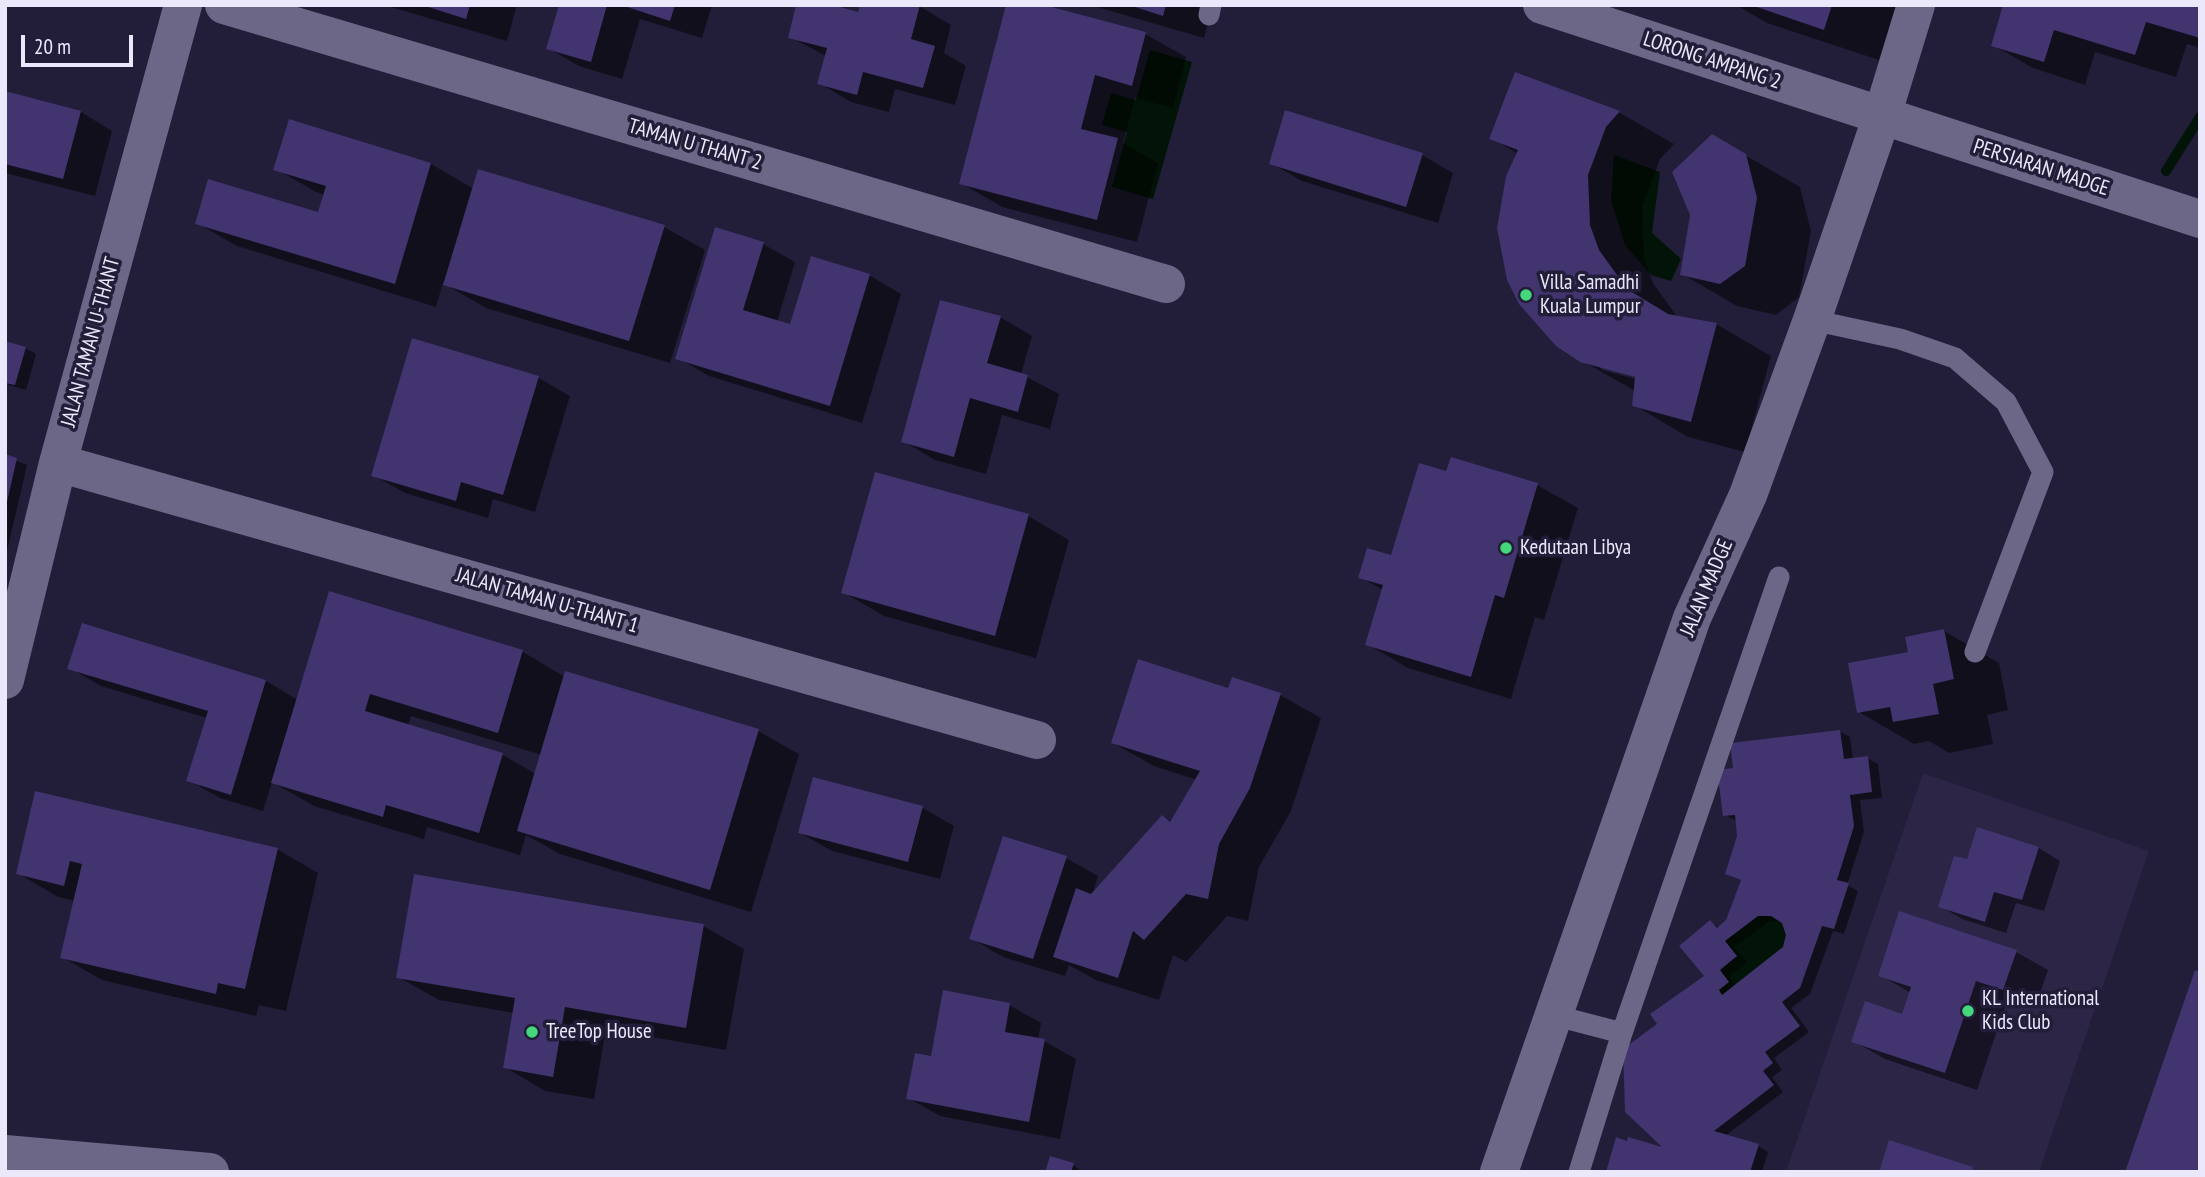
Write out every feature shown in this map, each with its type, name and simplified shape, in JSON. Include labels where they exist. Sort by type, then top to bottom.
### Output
[{"type":"street","name":"JALAN TAMAN U-THANT","points":[[5,680],[58,463],[183,5]]},
{"type":"street","name":"TAMAN U THANT 2","points":[[224,5],[1166,284]]},
{"type":"street","name":"LORONG AMPANG 2","points":[[1542,5],[1882,116]]},
{"type":"street","name":"JALAN MADGE","points":[[1499,1172],[1692,618],[1748,495],[1812,320],[1882,116],[1916,5]]},
{"type":"street","name":"PERSIARAN MADGE","points":[[1882,116],[2200,219]]},
{"type":"street","name":"JALAN TAMAN U-THANT 1","points":[[58,463],[1037,740]]},
{"type":"street","points":[[5,1154],[210,1172]]},
{"type":"lane","points":[[1812,320],[1900,339],[1955,358],[2006,402],[2043,472],[1975,652]]},
{"type":"lane","points":[[1578,1172],[1622,1033],[1779,577]]},
{"type":"lane","points":[[1553,1015],[1622,1033]]},
{"type":"shaded area","points":[[1150,50],[1192,62],[1153,199],[1112,187],[1127,132],[1102,125],[1111,93],[1136,100]]},
{"type":"shaded area","points":[[1614,155],[1660,172],[1652,233],[1681,259],[1671,281],[1651,275],[1625,245],[1611,200]]},
{"type":"shaded area","name":"KL International Kids Club","points":[[1923,773],[2149,851],[2039,1172],[1786,1172]]},
{"type":"shaded area","points":[[1758,916],[1771,916],[1782,923],[1786,935],[1783,947],[1722,995],[1719,990],[1720,970],[1737,956],[1725,941]]},
{"type":"building","points":[[422,5],[470,5],[466,19]]},
{"type":"building","points":[[559,5],[607,5],[591,62],[546,49]]},
{"type":"building","points":[[621,5],[675,5],[670,21]]},
{"type":"building","points":[[796,5],[833,5],[858,12],[860,5],[920,5],[911,39],[935,46],[923,88],[863,72],[857,95],[817,84],[827,48],[788,38]]},
{"type":"building","points":[[1006,5],[1044,5],[1146,32],[1132,86],[1095,75],[1081,129],[1118,138],[1097,220],[959,184]]},
{"type":"building","points":[[1129,5],[1166,5],[1163,16]]},
{"type":"building","points":[[1751,5],[1832,5],[1824,30]]},
{"type":"building","points":[[2003,5],[2200,5],[2200,38],[2146,22],[2135,55],[2054,30],[2044,62],[1991,46]]},
{"type":"building","points":[[1515,72],[1620,111],[1606,127],[1588,175],[1590,225],[1599,250],[1627,289],[1668,314],[1717,323],[1691,422],[1632,406],[1635,377],[1580,362],[1556,346],[1519,304],[1507,280],[1497,228],[1506,176],[1518,150],[1489,139]]},
{"type":"building","points":[[5,91],[81,111],[63,179],[5,164]]},
{"type":"building","points":[[1285,110],[1423,153],[1406,207],[1269,164]]},
{"type":"building","points":[[289,119],[431,163],[395,284],[195,224],[208,179],[318,212],[326,186],[273,170]]},
{"type":"building","points":[[1712,134],[1746,154],[1757,198],[1745,266],[1720,284],[1680,275],[1690,215],[1672,172]]},
{"type":"building","points":[[478,169],[665,225],[629,341],[443,285]]},
{"type":"building","points":[[715,227],[764,242],[743,310],[790,324],[811,256],[870,274],[830,406],[675,359]]},
{"type":"building","points":[[940,300],[1001,316],[987,363],[1028,375],[1018,412],[970,398],[954,457],[901,442]]},
{"type":"building","points":[[412,338],[539,376],[503,495],[461,482],[456,501],[371,476]]},
{"type":"building","points":[[5,341],[26,347],[15,385],[5,383]]},
{"type":"building","points":[[5,454],[17,458],[6,506],[5,506]]},
{"type":"building","points":[[1451,457],[1538,483],[1504,598],[1495,595],[1471,677],[1365,645],[1383,585],[1358,578],[1367,548],[1391,555],[1419,463],[1446,471]]},
{"type":"building","points":[[875,472],[1029,514],[995,636],[841,593]]},
{"type":"building","points":[[329,591],[523,650],[498,733],[370,694],[365,711],[503,753],[479,833],[386,805],[383,817],[271,783]]},
{"type":"building","points":[[82,623],[266,680],[231,795],[186,781],[208,711],[67,669]]},
{"type":"building","points":[[1944,629],[1954,679],[1933,684],[1939,714],[1893,722],[1890,707],[1857,713],[1848,663],[1908,652],[1905,637]]},
{"type":"building","points":[[1138,659],[1228,688],[1232,677],[1281,693],[1250,788],[1219,844],[1208,899],[1186,894],[1144,940],[1133,931],[1118,978],[1053,957],[1076,888],[1091,894],[1162,815],[1170,822],[1200,771],[1111,743]]},
{"type":"building","points":[[565,671],[759,729],[710,890],[517,831]]},
{"type":"building","points":[[1840,730],[1844,759],[1868,756],[1872,792],[1850,795],[1854,826],[1837,880],[1849,883],[1834,929],[1822,926],[1800,988],[1782,1002],[1800,1026],[1765,1052],[1773,1063],[1763,1071],[1774,1085],[1714,1131],[1759,1144],[1750,1172],[1606,1172],[1616,1137],[1627,1141],[1628,1137],[1662,1147],[1625,1112],[1623,1049],[1657,1024],[1650,1014],[1704,976],[1679,946],[1710,920],[1717,928],[1726,920],[1741,880],[1725,874],[1737,836],[1735,815],[1723,816],[1717,770],[1733,768],[1730,743]],"holes":[[[1758,916],[1771,916],[1782,923],[1786,935],[1783,947],[1722,995],[1719,990],[1729,982],[1720,970],[1737,956],[1725,941]]]},
{"type":"building","points":[[813,777],[923,806],[908,862],[798,833]]},
{"type":"building","points":[[35,791],[278,848],[245,989],[218,983],[216,994],[60,958],[82,864],[70,861],[64,886],[16,874]]},
{"type":"building","points":[[1977,827],[2039,847],[2022,900],[1994,892],[1985,922],[1938,907],[1954,856],[1967,859]]},
{"type":"building","points":[[1003,836],[1067,856],[1033,959],[969,939]]},
{"type":"building","points":[[414,874],[704,924],[686,1028],[565,1007],[553,1077],[503,1068],[515,998],[396,978]]},
{"type":"building","points":[[1899,911],[2017,950],[2003,990],[1976,981],[1945,1073],[1851,1042],[1865,1001],[1902,1014],[1911,987],[1878,976]]},
{"type":"building","points":[[2195,970],[2200,972],[2200,1172],[2125,1172]]},
{"type":"building","points":[[943,990],[1010,1003],[1005,1032],[1045,1039],[1029,1122],[906,1099],[915,1053],[931,1056]]},
{"type":"building","points":[[1889,1140],[1973,1167],[1972,1172],[1879,1172]]},
{"type":"building","points":[[1050,1156],[1074,1163],[1071,1172],[1045,1172]]},
{"type":"waterway","points":[[2166,171],[2200,117]]},
{"type":"place","name":"Villa Samadhi Kuala Lumpur","points":[[1526,295]]},
{"type":"place","name":"Kedutaan Libya","points":[[1506,548]]},
{"type":"place","name":"KL International Kids Club","points":[[1968,1011]]},
{"type":"place","name":"TreeTop House","points":[[532,1032]]}]
